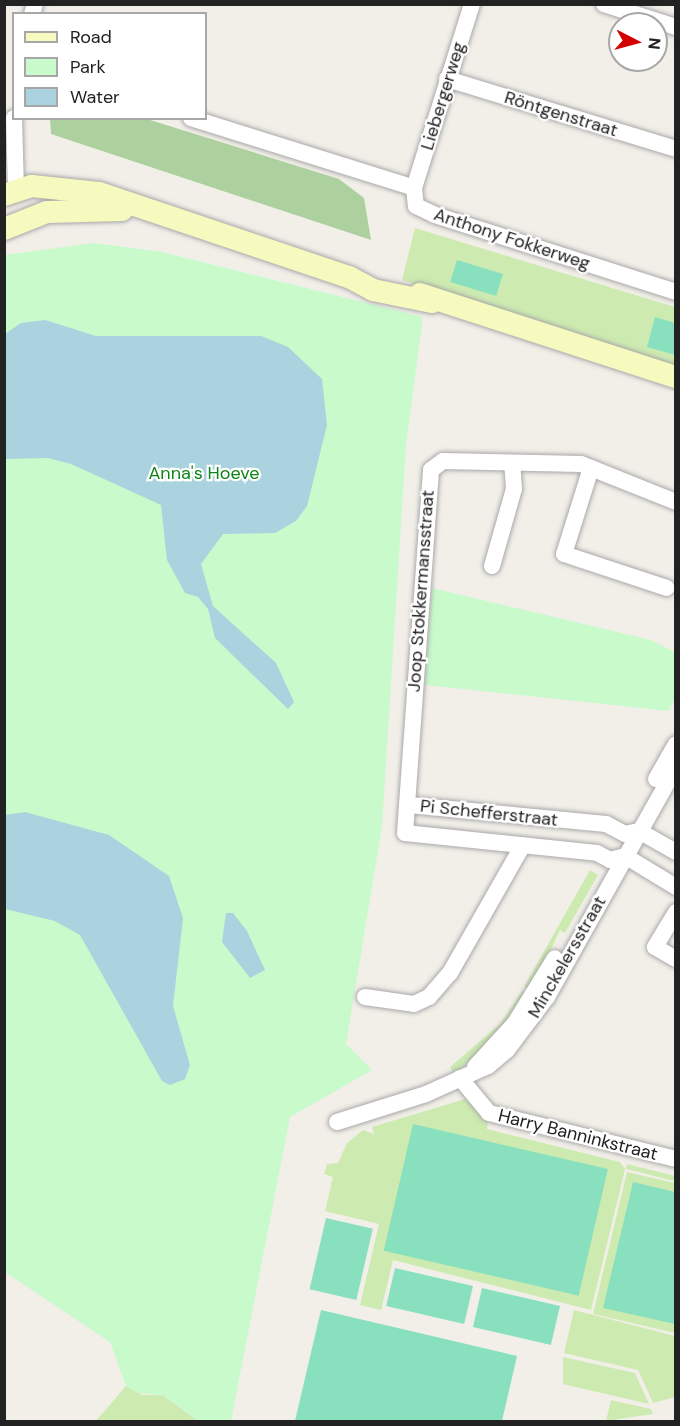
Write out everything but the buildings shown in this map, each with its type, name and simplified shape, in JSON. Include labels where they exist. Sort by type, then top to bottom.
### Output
[{"type":"main road","points":[[42,186],[51,196],[47,212]]},
{"type":"main road","points":[[10,193],[42,186],[99,193],[142,211],[349,277],[396,283],[432,302],[675,377]]},
{"type":"main road","points":[[5,229],[47,212],[142,211]]},
{"type":"street","name":"Liebergerweg","points":[[414,188],[472,4]]},
{"type":"street","points":[[604,4],[675,27]]},
{"type":"street","name":"Röntgenstraat","points":[[447,79],[675,149]]},
{"type":"street","points":[[10,193],[14,120]]},
{"type":"street","points":[[197,120],[414,188]]},
{"type":"street","name":"Anthony Fokkerweg","points":[[414,188],[416,206],[435,215],[675,292]]},
{"type":"street","name":"Joop Stokkermansstraat","points":[[407,805],[431,470],[443,461],[591,468],[675,502]]},
{"type":"street","points":[[492,566],[514,489],[512,463]]},
{"type":"street","points":[[591,468],[564,554],[667,588]]},
{"type":"street","name":"Minckelersstraat","points":[[467,1074],[535,994],[632,833],[675,744]]},
{"type":"street","name":"Minckelersstraat","points":[[632,833],[675,767]]},
{"type":"street","name":"Pi Schefferstraat","points":[[675,852],[606,824],[407,805],[405,833],[597,853],[618,858],[675,887]]},
{"type":"street","points":[[365,997],[414,1004],[429,997],[450,973],[523,845]]},
{"type":"street","points":[[675,912],[655,947],[675,959]]},
{"type":"street","points":[[337,1122],[467,1074]]},
{"type":"street","name":"Harry Banninkstraat","points":[[467,1074],[489,1113],[675,1159]]},
{"type":"green space","points":[[50,120],[150,120],[339,179],[364,198],[371,240],[51,134]]},
{"type":"green space","points":[[415,228],[675,307],[675,370],[402,280]]},
{"type":"green space","name":"Anna's Hoeve","points":[[94,243],[162,252],[423,317],[406,445],[382,827],[346,1044],[372,1070],[290,1117],[231,1421],[198,1421],[163,1395],[138,1393],[126,1386],[110,1342],[5,1272],[4,255]]},
{"type":"green space","points":[[457,260],[503,274],[496,296],[450,282]]},
{"type":"green space","points":[[655,317],[675,323],[675,355],[647,347]]},
{"type":"green space","points":[[432,588],[651,640],[675,652],[675,698],[669,711],[425,685]]},
{"type":"green space","points":[[590,870],[598,875],[565,933],[560,930],[532,990],[524,987]]},
{"type":"green space","points":[[522,991],[530,994],[479,1056],[454,1073],[450,1067],[500,1024]]},
{"type":"green space","points":[[465,1099],[488,1120],[487,1129],[620,1162],[625,1169],[591,1310],[393,1260],[381,1310],[360,1305],[379,1224],[325,1211],[333,1177],[324,1174],[327,1164],[338,1163],[347,1143],[363,1130],[374,1134],[372,1127]]},
{"type":"green space","points":[[413,1124],[608,1169],[579,1296],[384,1251]]},
{"type":"green space","points":[[627,1164],[675,1176],[673,1181],[626,1169]]},
{"type":"green space","points":[[627,1172],[675,1183],[675,1333],[593,1314]]},
{"type":"green space","points":[[633,1182],[675,1192],[675,1324],[603,1308]]},
{"type":"green space","points":[[326,1218],[373,1229],[356,1300],[310,1289]]},
{"type":"green space","points":[[395,1268],[473,1286],[464,1324],[386,1306]]},
{"type":"green space","points":[[482,1288],[560,1306],[551,1345],[473,1327]]},
{"type":"green space","points":[[321,1310],[517,1356],[502,1421],[295,1421]]},
{"type":"green space","points":[[574,1310],[675,1336],[675,1397],[653,1403],[638,1370],[564,1353]]},
{"type":"green space","points":[[563,1357],[635,1373],[649,1404],[563,1384]]},
{"type":"green space","points":[[126,1386],[143,1395],[163,1395],[198,1421],[95,1422]]},
{"type":"green space","points":[[611,1400],[651,1409],[653,1414],[606,1421]]},
{"type":"water","points":[[45,320],[96,336],[261,336],[288,347],[322,379],[327,425],[307,506],[296,521],[275,533],[223,534],[201,564],[213,606],[276,663],[294,702],[288,709],[215,638],[208,609],[198,597],[185,593],[167,560],[161,505],[71,464],[48,458],[5,459],[5,334],[21,323]]},
{"type":"water","points":[[25,812],[109,835],[169,876],[183,918],[173,1006],[190,1065],[185,1079],[170,1085],[162,1081],[80,935],[55,921],[5,909],[5,815]]},
{"type":"water","points":[[226,913],[233,913],[247,931],[265,970],[250,978],[222,942]]}]
